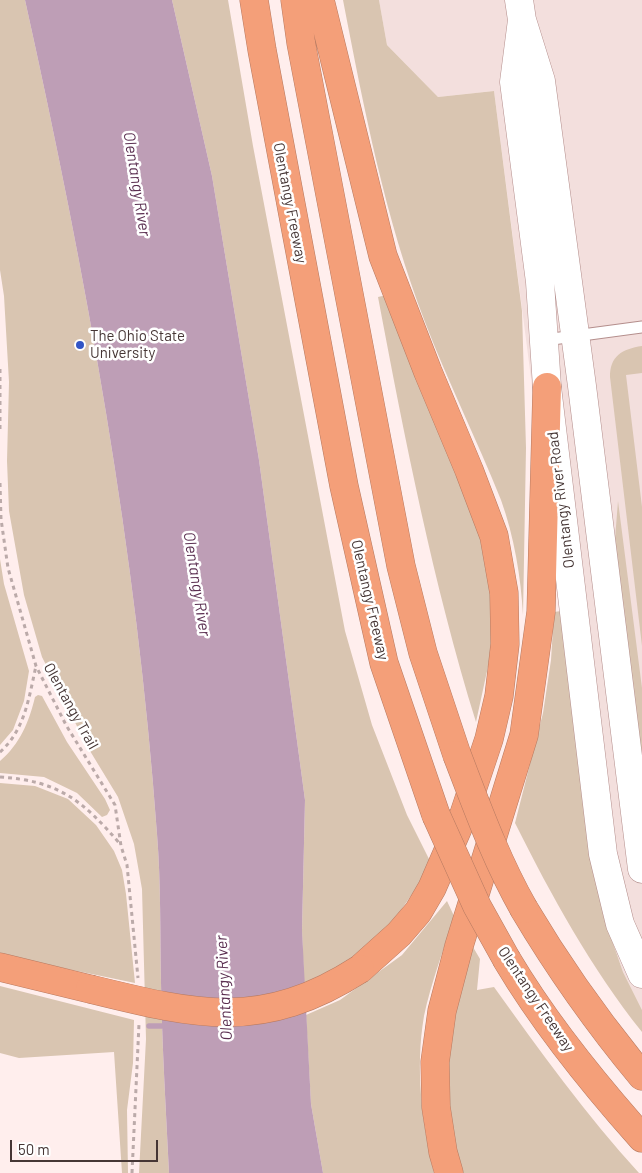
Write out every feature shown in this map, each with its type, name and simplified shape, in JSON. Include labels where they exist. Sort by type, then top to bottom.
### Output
[{"type":"highway","name":"Olentangy Freeway","points":[[254,0],[344,486],[384,663],[436,815],[476,906],[519,979],[581,1065],[642,1138]]},
{"type":"highway","points":[[295,0],[303,52],[401,566],[423,653],[481,820],[512,888],[553,958],[612,1040],[642,1076]]},
{"type":"highway","points":[[0,967],[183,1010],[212,1014],[271,1009],[313,995],[360,969],[399,934],[418,912],[432,888],[464,814],[489,739],[499,696],[504,644],[504,594],[494,536],[383,256],[320,0]]},
{"type":"highway","points":[[449,1173],[443,1152],[436,1107],[435,1062],[442,1011],[452,974],[524,735],[540,612],[547,387]]},
{"type":"main road","name":"Olentangy River Road","points":[[520,10],[541,81],[582,386],[642,869]]},
{"type":"main road","name":"Olentangy River Road","points":[[520,10],[514,82],[540,282],[547,387],[603,854],[620,924],[642,974]]},
{"type":"lane","points":[[545,340],[642,327]]},
{"type":"path","points":[[0,369],[0,430]]},
{"type":"path","name":"Olentangy Trail","points":[[0,483],[1,519],[8,568],[21,622],[36,666],[66,726],[115,805],[121,846],[95,815],[76,799],[55,788],[24,779],[0,777]]},
{"type":"path","points":[[0,752],[17,732],[26,712],[36,666]]},
{"type":"shaded area","points":[[0,0],[25,0],[69,207],[123,519],[137,624],[157,834],[160,889],[162,1030],[169,1173],[139,1173],[146,1039],[142,889],[134,844],[118,797],[87,746],[42,657],[24,595],[9,511],[7,461],[9,382],[4,296],[0,270]]},
{"type":"shaded area","points":[[172,0],[228,0],[253,146],[345,631],[372,725],[407,815],[431,863],[398,914],[379,937],[350,960],[304,983],[302,930],[305,800],[259,460],[212,176]]},
{"type":"shaded area","points":[[343,0],[379,0],[387,45],[438,97],[494,91],[522,311],[526,448],[523,615],[516,557],[510,528],[501,500],[425,322],[398,243],[377,163]]},
{"type":"shaded area","points":[[379,0],[642,0],[642,1010],[623,972],[606,923],[561,611],[494,91],[438,97],[387,45]]},
{"type":"shaded area","points":[[387,295],[488,556],[494,614],[489,662],[476,722],[446,617],[421,511],[378,297]]},
{"type":"shaded area","points":[[642,346],[642,373],[626,375],[642,507],[642,646],[610,377],[612,364],[618,355],[629,349]]},
{"type":"shaded area","points":[[618,501],[642,688],[642,769],[615,539]]},
{"type":"shaded area","points":[[0,559],[4,584],[29,671],[24,701],[13,730],[0,745]]},
{"type":"shaded area","points":[[561,611],[606,923],[623,972],[642,1010],[642,1032],[623,1008],[573,931],[515,823],[543,713],[551,660],[554,612]]},
{"type":"shaded area","points":[[38,695],[42,696],[67,742],[105,799],[110,810],[107,815],[102,817],[77,793],[44,777],[0,773],[0,761],[23,732],[35,697]]},
{"type":"shaded area","points":[[0,783],[35,786],[68,799],[96,825],[114,851],[122,870],[126,894],[135,983],[0,955]]},
{"type":"shaded area","points":[[447,901],[454,916],[424,1016],[420,1056],[423,1115],[434,1173],[323,1173],[311,1104],[306,1015],[340,1000],[402,955]]},
{"type":"shaded area","points":[[473,947],[480,959],[477,990],[494,987],[582,1106],[639,1173],[461,1173],[448,1097],[449,1040],[454,1012]]},
{"type":"shaded area","points":[[0,986],[134,1020],[133,1063],[127,1110],[128,1173],[122,1173],[114,1052],[19,1058],[0,1053]]},
{"type":"water","name":"Olentangy River","points":[[25,0],[172,0],[212,176],[259,460],[305,800],[302,930],[311,1104],[323,1173],[169,1173],[162,1030],[158,852],[137,624],[123,519],[88,311],[69,207]]},
{"type":"waterway","points":[[149,1026],[162,1026]]},
{"type":"place","name":"The Ohio State University","points":[[80,345]]}]
